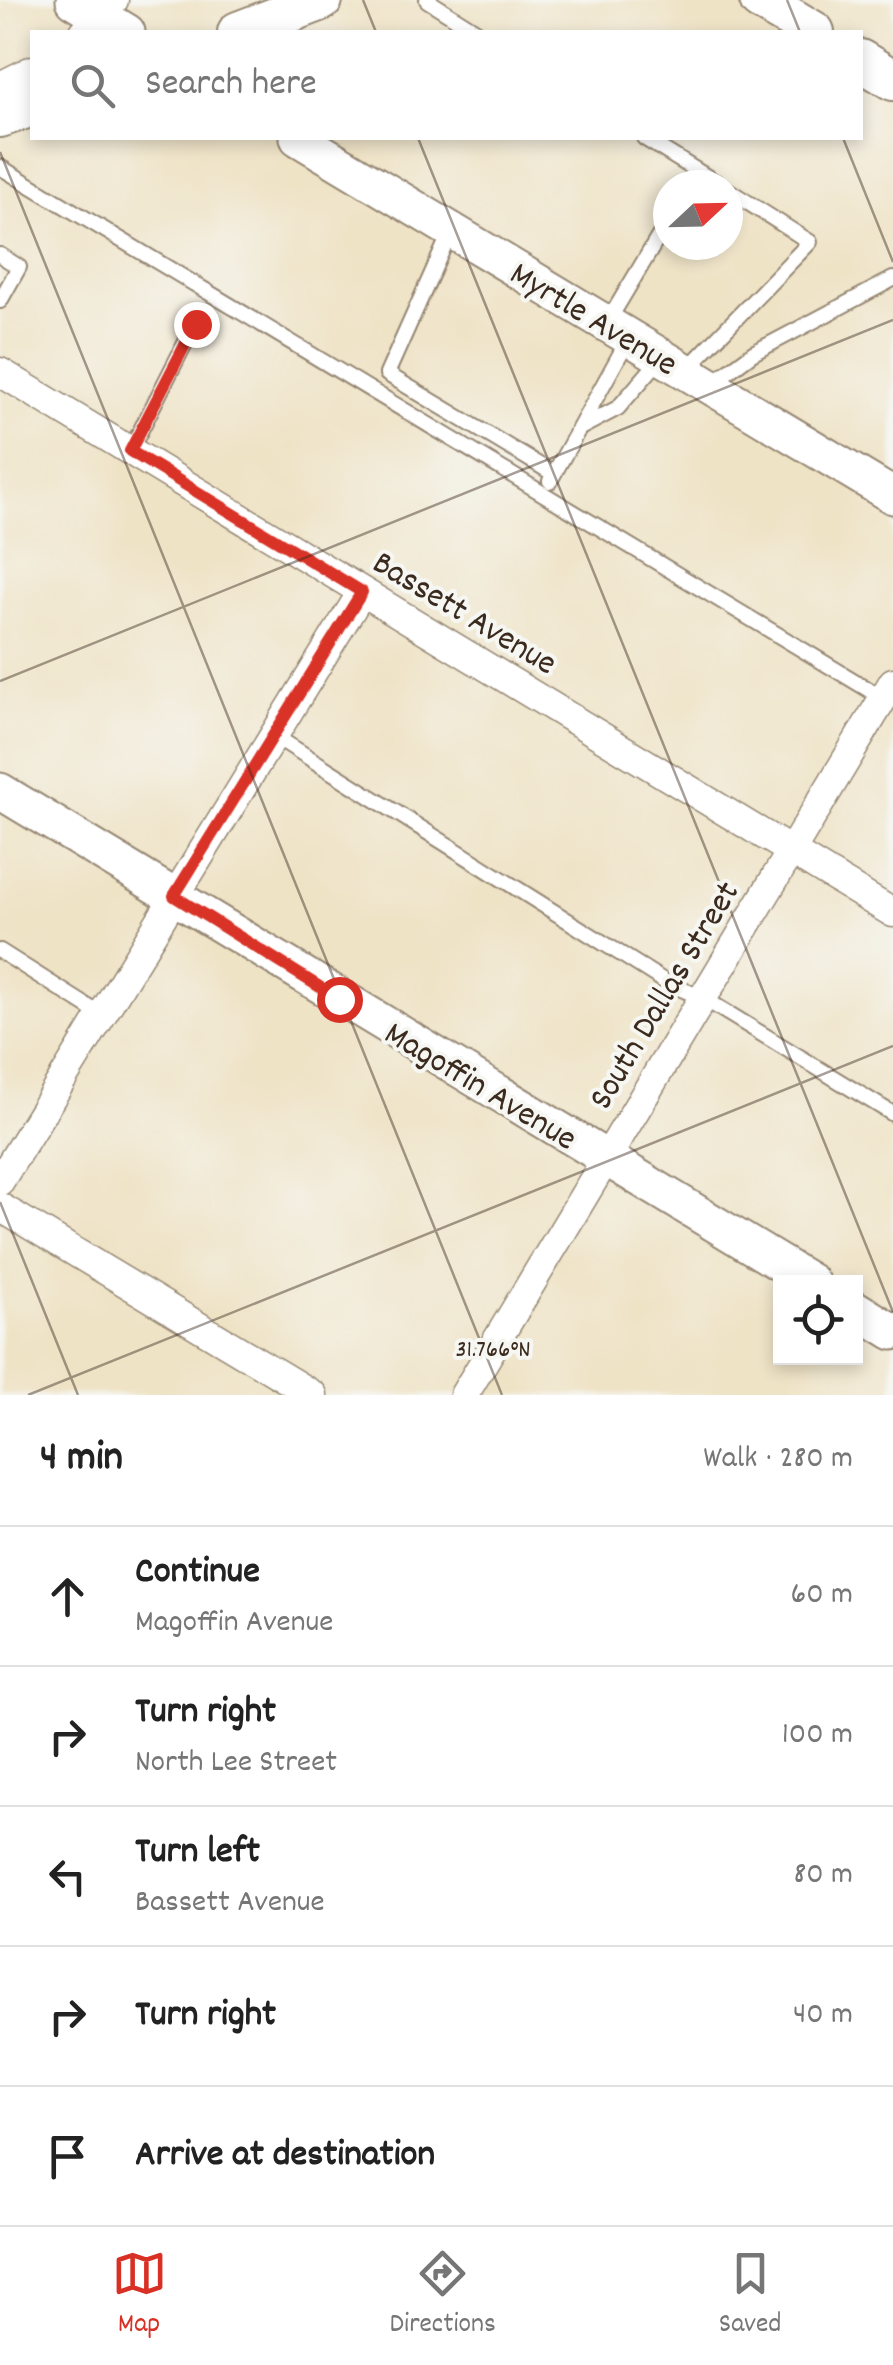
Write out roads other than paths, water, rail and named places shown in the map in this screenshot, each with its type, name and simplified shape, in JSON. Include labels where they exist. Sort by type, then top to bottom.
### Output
[{"type":"main road","points":[[243,30],[322,0]]},
{"type":"main road","points":[[760,0],[811,30]]},
{"type":"main road","points":[[863,62],[893,80]]},
{"type":"main road","points":[[0,117],[30,107]]},
{"type":"street","points":[[0,86],[30,71]]},
{"type":"street","name":"Myrtle Avenue","points":[[301,140],[893,496]]},
{"type":"street","name":"Bassett Avenue","points":[[0,372],[893,914]]},
{"type":"street","points":[[0,1181],[362,592]]},
{"type":"street","name":"South Dallas Street","points":[[464,1395],[890,695]]},
{"type":"street","name":"Magoffin Avenue","points":[[0,792],[800,1275]]},
{"type":"street","points":[[0,1206],[313,1395]]},
{"type":"street","points":[[863,1313],[893,1332]]},
{"type":"lane","points":[[427,0],[475,30]]},
{"type":"lane","points":[[647,140],[696,170]]},
{"type":"lane","points":[[0,166],[543,494],[890,695]]},
{"type":"lane","points":[[685,371],[810,242],[743,200]]},
{"type":"lane","points":[[452,230],[387,374],[554,474]]},
{"type":"lane","points":[[543,494],[579,428],[653,254]]},
{"type":"lane","points":[[0,255],[19,267],[0,301]]},
{"type":"lane","points":[[579,428],[685,371],[752,353],[893,279]]},
{"type":"lane","points":[[130,451],[196,324]]},
{"type":"lane","points":[[273,734],[668,982],[703,998],[893,1114]]},
{"type":"lane","points":[[0,951],[101,1015]]}]
